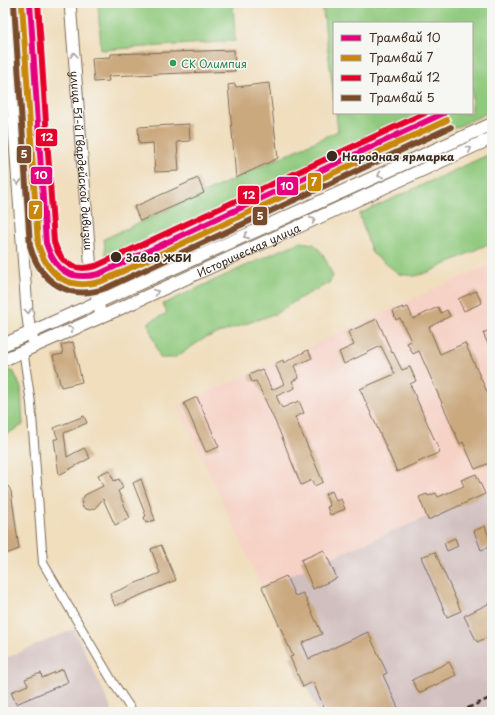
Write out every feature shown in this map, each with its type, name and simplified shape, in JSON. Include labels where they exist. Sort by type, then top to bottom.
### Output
[{"type":"highway","name":"Историческая улица","points":[[3,345],[492,124]]},
{"type":"highway","name":"Историческая улица","points":[[3,360],[492,138]]},
{"type":"main road","points":[[5,3],[27,310],[30,333],[35,345]]},
{"type":"main road","name":"улица 51-й Гвардейской дивизии","points":[[70,3],[91,271],[101,316]]},
{"type":"street","points":[[23,350],[31,403],[43,563],[114,684],[133,712]]},
{"type":"shaded area","points":[[492,263],[492,489],[262,587],[178,406]]},
{"type":"shaded area","points":[[492,489],[492,712],[318,712],[262,587]]},
{"type":"shaded area","points":[[74,629],[113,712],[3,712],[3,659]]},
{"type":"green space","points":[[15,3],[27,3],[43,270],[35,270]]},
{"type":"green space","points":[[98,3],[233,3],[235,41],[101,50]]},
{"type":"green space","points":[[322,3],[492,3],[492,111],[109,285],[104,239],[338,131],[336,114],[473,114],[473,22],[333,22],[333,91]]},
{"type":"green space","points":[[492,153],[492,242],[429,272],[415,276],[399,274],[372,253],[359,214]]},
{"type":"green space","points":[[301,242],[314,244],[323,254],[333,276],[329,283],[300,298],[277,313],[205,338],[174,358],[160,358],[148,323],[167,313],[163,304],[278,251]]},
{"type":"green space","points":[[9,370],[14,372],[21,388],[23,425],[3,436],[3,373]]},
{"type":"building","name":"СК Олимпия","points":[[234,50],[235,71],[108,76],[109,81],[94,82],[92,58],[111,57],[111,54]]},
{"type":"building","points":[[269,83],[278,158],[236,178],[228,85],[235,84],[236,87]]},
{"type":"building","points":[[189,124],[190,141],[177,142],[179,171],[155,172],[153,143],[139,144],[138,127]]},
{"type":"building","points":[[198,178],[204,193],[140,221],[134,207]]},
{"type":"building","points":[[476,291],[482,303],[464,311],[458,299]]},
{"type":"building","points":[[403,307],[403,309],[408,307],[413,319],[438,307],[441,313],[447,310],[450,316],[429,327],[440,354],[465,343],[492,403],[492,462],[475,469],[463,442],[460,444],[419,351],[413,354],[407,343],[411,341],[400,318],[396,320],[393,311]]},
{"type":"building","points":[[377,319],[392,353],[393,352],[402,370],[410,367],[416,381],[410,384],[440,452],[397,472],[360,389],[395,374],[381,346],[344,364],[339,352],[354,345],[348,332]]},
{"type":"building","points":[[492,329],[492,353],[483,333]]},
{"type":"building","points":[[73,342],[82,382],[61,387],[53,356],[63,354],[61,345]]},
{"type":"building","points":[[308,350],[312,358],[294,366],[299,378],[292,381],[295,388],[276,396],[282,408],[299,401],[304,413],[295,417],[323,482],[314,486],[312,480],[301,485],[279,430],[262,393],[256,381],[252,382],[249,375],[262,369],[272,390],[284,384],[275,364],[283,360],[284,363]]},
{"type":"building","points":[[197,397],[219,447],[206,452],[184,403]]},
{"type":"building","points":[[84,416],[87,423],[64,433],[67,457],[84,448],[90,458],[59,475],[54,439],[58,439],[54,428]]},
{"type":"building","points":[[109,470],[114,481],[119,479],[123,488],[118,491],[130,518],[115,525],[103,499],[95,508],[90,510],[83,508],[81,501],[85,495],[103,486],[98,475]]},
{"type":"building","points":[[476,474],[485,494],[428,520],[419,497],[436,493],[438,497],[464,486],[461,480]]},
{"type":"building","points":[[141,479],[155,520],[146,523],[144,517],[146,516],[133,483]]},
{"type":"building","points":[[3,486],[8,486],[11,491],[19,549],[3,555]]},
{"type":"building","points":[[332,491],[336,501],[341,499],[345,509],[330,515],[327,507],[330,506],[325,494]]},
{"type":"building","points":[[485,526],[492,546],[481,550],[474,531]]},
{"type":"building","points":[[455,538],[458,546],[447,551],[444,543]]},
{"type":"building","points":[[161,545],[176,580],[115,606],[110,594],[160,573],[151,549]]},
{"type":"building","points":[[324,550],[337,578],[313,589],[301,560]]},
{"type":"building","points":[[435,552],[461,611],[447,617],[421,557]]},
{"type":"building","points":[[286,576],[295,596],[303,593],[322,634],[302,643],[309,659],[368,632],[387,673],[383,675],[400,712],[326,712],[313,682],[303,687],[290,657],[293,656],[262,587]]},
{"type":"building","points":[[492,602],[492,635],[477,642],[464,616]]},
{"type":"building","points":[[449,662],[456,675],[419,693],[412,680]]},
{"type":"building","points":[[63,669],[68,682],[16,704],[11,692],[28,685],[25,679],[41,673],[42,678]]},
{"type":"railway","points":[[459,712],[492,697]]},
{"type":"tram line","name":"10","points":[[30,3],[46,243],[54,261],[65,272],[72,275],[89,276],[99,274],[442,114]]},
{"type":"tram line","name":"12","points":[[38,3],[54,242],[60,256],[64,261],[74,267],[88,268],[96,266],[423,114]]},
{"type":"tram line","name":"5","points":[[14,4],[30,246],[41,270],[58,286],[68,290],[93,292],[106,288],[451,127]]},
{"type":"tram line","name":"7","points":[[22,4],[38,244],[42,255],[54,273],[61,279],[70,282],[90,284],[102,281],[447,120]]},
{"type":"place","name":"СК Олимпия","points":[[173,63]]},
{"type":"place","name":"Народная ярмарка","points":[[332,156]]},
{"type":"place","name":"Завод ЖБИ","points":[[116,257]]}]
